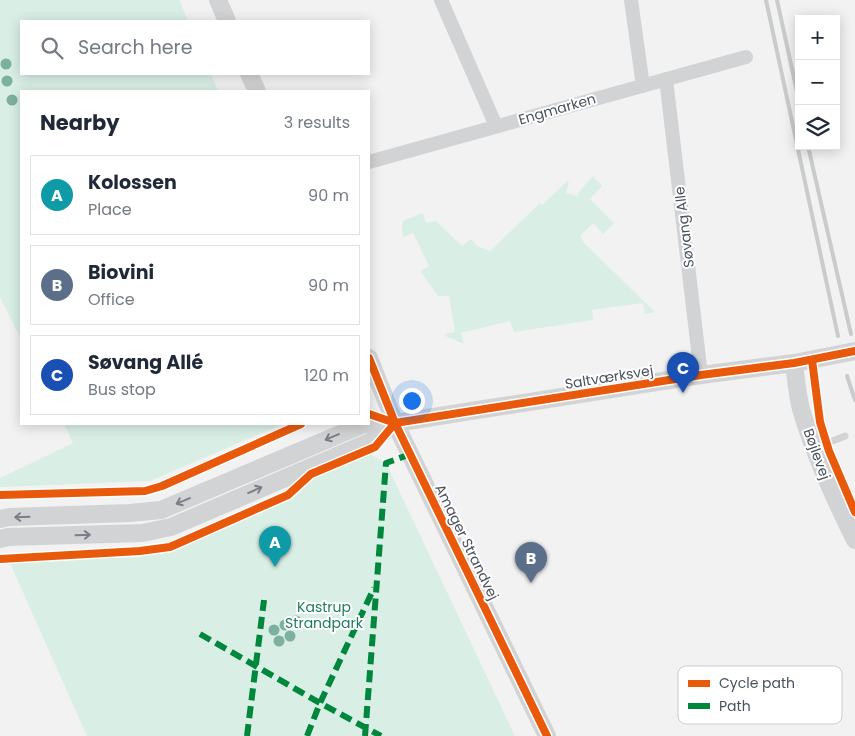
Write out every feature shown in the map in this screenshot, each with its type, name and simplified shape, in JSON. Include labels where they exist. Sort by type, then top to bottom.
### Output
[{"type":"street","points":[[218,0],[227,20]]},
{"type":"street","points":[[441,0],[496,126]]},
{"type":"street","points":[[631,0],[642,86]]},
{"type":"street","name":"Engmarken","points":[[370,162],[746,56]]},
{"type":"street","points":[[250,75],[257,90]]},
{"type":"street","name":"Søvang Alle","points":[[666,79],[701,375]]},
{"type":"street","name":"Saltværksvej","points":[[395,423],[701,375],[794,363],[855,351]]},
{"type":"street","name":"Amager Strandvej","points":[[370,360],[395,423],[547,736]]},
{"type":"street","name":"Bøjlevej","points":[[794,363],[800,407],[814,448],[834,499],[855,540]]},
{"type":"street","points":[[370,424],[395,423]]},
{"type":"street","points":[[0,539],[8,537],[142,533],[171,527],[372,441],[395,423]]},
{"type":"street","points":[[0,519],[161,510],[362,425]]},
{"type":"lane","points":[[814,448],[845,436]]},
{"type":"green space","points":[[0,0],[179,0],[188,20],[20,20],[20,75],[211,75],[218,90],[20,90],[20,337],[0,297]]},
{"type":"green space","points":[[593,176],[602,186],[590,199],[614,223],[603,234],[593,223],[580,236],[584,243],[655,312],[645,314],[643,303],[592,310],[593,320],[514,332],[510,321],[461,333],[464,344],[445,336],[444,334],[455,332],[449,296],[438,296],[420,271],[429,266],[413,233],[403,237],[402,225],[404,220],[423,213],[426,223],[436,221],[462,246],[471,239],[477,246],[490,251],[540,203],[542,205],[567,181],[569,183],[566,193],[578,196],[579,192]]},
{"type":"green space","points":[[64,425],[281,425],[150,481],[0,487],[0,478],[73,443]]},
{"type":"green space","name":"Kastrup Strandpark","points":[[370,454],[386,463],[515,736],[87,736],[9,561],[124,556],[176,548],[292,498],[317,475]]},
{"type":"railway","points":[[766,0],[838,336]]},
{"type":"railway","points":[[777,0],[795,83]]},
{"type":"railway","points":[[809,150],[851,334]]},
{"type":"railway","points":[[847,376],[855,400]]},
{"type":"marked path","points":[[365,736],[386,463],[411,454]]},
{"type":"marked path","points":[[307,736],[320,703],[374,588]]},
{"type":"marked path","points":[[247,736],[264,600]]},
{"type":"marked path","points":[[200,634],[381,736]]},
{"type":"cycle path","points":[[370,414],[395,423],[701,375],[794,363],[855,351]]},
{"type":"cycle path","points":[[370,360],[395,423],[547,736]]},
{"type":"cycle path","points":[[812,360],[820,422],[829,451],[855,512]]},
{"type":"cycle path","points":[[0,559],[140,551],[170,547],[288,495],[311,474],[375,447],[395,423]]},
{"type":"cycle path","points":[[0,495],[145,491],[162,486],[299,425]]},
{"type":"place","name":"Søvang Allé","points":[[683,393]]},
{"type":"place","name":"Kolossen","points":[[275,567]]},
{"type":"place","name":"Biovini","points":[[531,583]]}]
